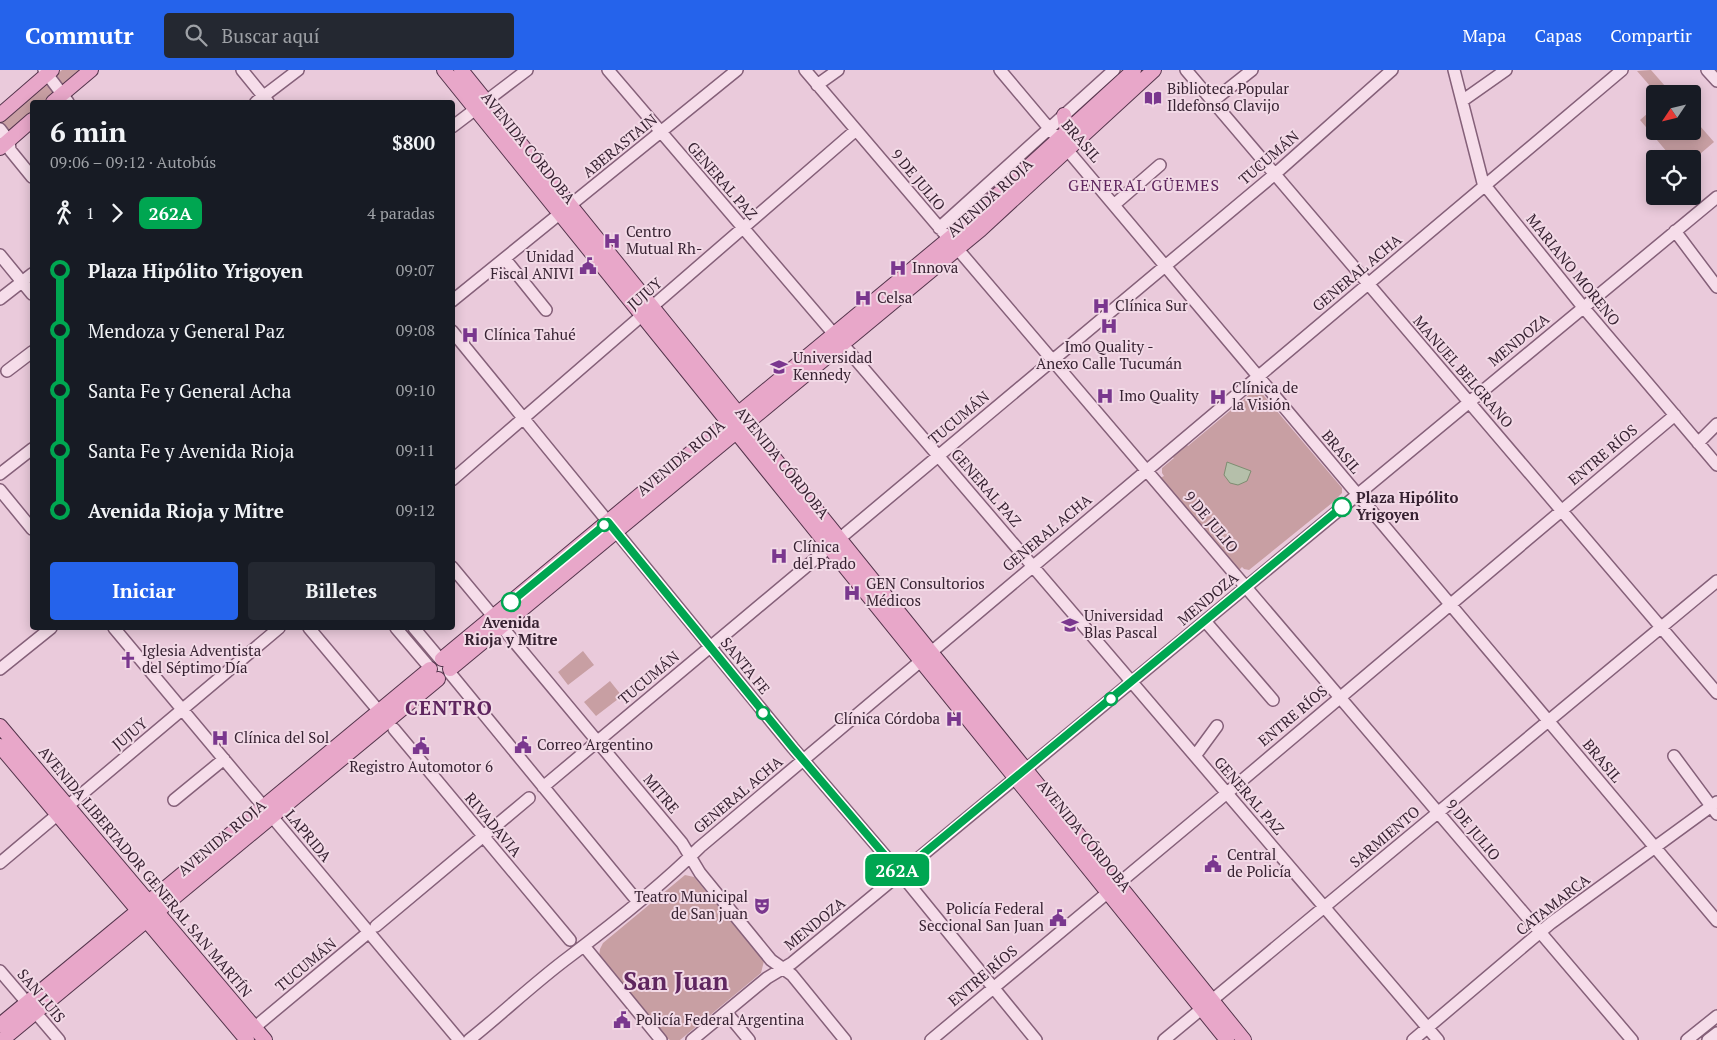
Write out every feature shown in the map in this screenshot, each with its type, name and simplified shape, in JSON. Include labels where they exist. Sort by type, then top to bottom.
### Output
[{"type":"main road","points":[[61,100],[91,70]]},
{"type":"main road","name":"AVENIDA CÓRDOBA","points":[[444,70],[481,105],[1207,1005],[1244,1040]]},
{"type":"main road","name":"AVENIDA CÓRDOBA","points":[[462,70],[481,105]]},
{"type":"main road","points":[[0,115],[48,72]]},
{"type":"main road","name":"AVENIDA RIOJA","points":[[953,244],[983,209],[1066,131],[1146,72]]},
{"type":"main road","name":"AVENIDA RIOJA","points":[[1066,131],[1092,126],[1146,72]]},
{"type":"main road","points":[[3,143],[30,122]]},
{"type":"main road","points":[[1066,131],[1092,126]]},
{"type":"main road","name":"AVENIDA RIOJA","points":[[2,1040],[31,1008],[268,812],[387,721],[440,668],[953,244],[1034,181],[1040,165],[1057,148],[1066,131]]},
{"type":"main road","name":"AVENIDA LIBERTADOR GENERAL SAN MARTÍN","points":[[0,726],[62,810],[148,912],[246,1036],[265,1040]]},
{"type":"main road","name":"AVENIDA LIBERTADOR GENERAL SAN MARTÍN","points":[[0,746],[62,810]]},
{"type":"main road","name":"AVENIDA CÓRDOBA","points":[[1207,1005],[1227,1040]]},
{"type":"main road","name":"AVENIDA RIOJA","points":[[0,1025],[31,1008]]},
{"type":"street","points":[[242,70],[262,100]]},
{"type":"street","points":[[264,100],[298,70]]},
{"type":"street","points":[[455,125],[527,70]]},
{"type":"street","name":"GENERAL PAZ","points":[[608,70],[1438,1040]]},
{"type":"street","name":"ABERASTAIN","points":[[455,299],[737,70]]},
{"type":"street","name":"9 DE JULIO","points":[[805,70],[1632,1040]]},
{"type":"street","points":[[817,84],[838,70]]},
{"type":"street","name":"BRASIL","points":[[1000,70],[1049,128],[1066,131],[1115,204],[1717,921]]},
{"type":"street","name":"AVENIDA RIOJA","points":[[939,228],[1049,128],[1066,131],[1114,70]]},
{"type":"street","name":"MANUEL BELGRANO","points":[[1186,70],[1717,693]]},
{"type":"street","points":[[1213,101],[1252,70]]},
{"type":"street","name":"TUCUMÁN","points":[[543,787],[1275,174],[1392,70]]},
{"type":"street","name":"MARIANO MORENO","points":[[1454,70],[1482,183],[1583,307],[1717,464]]},
{"type":"street","points":[[1462,101],[1506,70]]},
{"type":"street","name":"GENERAL ACHA","points":[[470,1040],[638,902],[802,760],[1146,469],[1622,70]]},
{"type":"street","points":[[1707,70],[1717,81]]},
{"type":"street","points":[[48,72],[61,100]]},
{"type":"street","name":"JUJUY","points":[[455,477],[856,130]]},
{"type":"street","points":[[3,143],[30,175]]},
{"type":"street","points":[[1115,204],[1160,165]]},
{"type":"street","name":"MENDOZA","points":[[692,1040],[767,978],[792,963],[1717,197]]},
{"type":"street","points":[[1675,231],[1717,287]]},
{"type":"street","points":[[0,255],[30,292]]},
{"type":"street","points":[[505,259],[546,310]]},
{"type":"street","points":[[0,300],[30,276]]},
{"type":"street","name":"SANTA FE","points":[[455,334],[802,760],[900,873],[1036,1040]]},
{"type":"street","points":[[7,371],[30,354]]},
{"type":"street","name":"ENTRE RÍOS","points":[[931,1040],[1227,793],[1674,414]]},
{"type":"street","points":[[1698,443],[1717,424]]},
{"type":"street","points":[[0,474],[30,452]]},
{"type":"street","points":[[0,490],[30,527]]},
{"type":"street","name":"MITRE","points":[[455,570],[682,843],[700,873],[771,960],[792,975],[845,1040]]},
{"type":"street","name":"SARMIENTO","points":[[1164,1040],[1717,581]]},
{"type":"street","points":[[1205,620],[1273,700]]},
{"type":"street","points":[[0,669],[49,630]]},
{"type":"street","name":"LAPRIDA","points":[[116,630],[268,812],[372,929],[459,1040]]},
{"type":"street","name":"JUJUY","points":[[0,863],[277,630]]},
{"type":"street","name":"RIVADAVIA","points":[[311,630],[570,940]]},
{"type":"street","points":[[398,630],[440,668],[543,787],[638,902]]},
{"type":"street","points":[[415,630],[440,668]]},
{"type":"street","points":[[1195,756],[1217,726]]},
{"type":"street","points":[[1674,756],[1715,807]]},
{"type":"street","points":[[174,800],[224,759]]},
{"type":"street","name":"TUCUMÁN","points":[[246,1036],[529,798]]},
{"type":"street","name":"CATAMARCA","points":[[1413,1040],[1540,932],[1654,847],[1715,807]]},
{"type":"street","points":[[584,946],[661,1040]]},
{"type":"street","name":"SAN LUIS","points":[[0,971],[58,1040]]},
{"type":"street","points":[[726,1012],[749,1040]]},
{"type":"street","points":[[1687,1040],[1717,1016]]},
{"type":"street","points":[[1708,1040],[1717,1033]]},
{"type":"shaded area","points":[[62,70],[84,70],[62,86],[55,76]]},
{"type":"shaded area","points":[[1651,70],[1664,85],[1649,85],[1637,71]]},
{"type":"shaded area","points":[[46,84],[55,92],[55,95],[49,100],[30,100],[30,116],[11,132],[7,132],[2,125],[2,121]]},
{"type":"shaded area","points":[[1646,115],[1646,127],[1640,120]]},
{"type":"shaded area","points":[[1701,127],[1714,142],[1701,153],[1701,150],[1665,150],[1657,140],[1701,140]]},
{"type":"shaded area","name":"Plaza Hipólito Yrigoyen","points":[[1256,389],[1259,390],[1342,488],[1342,493],[1249,570],[1242,567],[1239,570],[1160,478],[1164,476],[1162,468],[1174,458],[1172,457],[1188,446]]},
{"type":"shaded area","points":[[1227,462],[1251,471],[1247,481],[1238,485],[1230,483],[1224,475]]},
{"type":"shaded area","points":[[583,651],[594,665],[568,685],[558,672]]},
{"type":"shaded area","points":[[610,681],[622,696],[596,716],[584,702]]},
{"type":"shaded area","points":[[685,875],[694,877],[764,961],[761,973],[680,1040],[670,1040],[666,1038],[599,957],[603,943]]},
{"type":"bus line","name":"262A","points":[[511,602],[608,522],[793,748],[900,873],[1342,507]]},
{"type":"place","name":"Biblioteca Popular Ildefonso Clavijo","points":[[1153,98]]},
{"type":"place","name":"Centro Mutual Rh-","points":[[612,241]]},
{"type":"place","name":"Unidad Fiscal ANIVI","points":[[588,266]]},
{"type":"place","name":"Innova","points":[[898,268]]},
{"type":"place","name":"Celsa","points":[[863,298]]},
{"type":"place","name":"Clínica Sur","points":[[1101,306]]},
{"type":"place","name":"Imo Quality - Anexo Calle Tucumán","points":[[1109,326]]},
{"type":"place","name":"Clínica Tahué","points":[[470,335]]},
{"type":"place","name":"Universidad Kennedy","points":[[779,367]]},
{"type":"place","name":"Imo Quality","points":[[1105,396]]},
{"type":"place","name":"Clínica de la Visión","points":[[1218,397]]},
{"type":"place","name":"Plaza Hipólito Yrigoyen","points":[[1342,507]]},
{"type":"place","name":"Clínica del Prado","points":[[779,556]]},
{"type":"place","name":"GEN Consultorios Médicos","points":[[852,593]]},
{"type":"place","name":"Avenida Rioja y Mitre","points":[[511,602]]},
{"type":"place","name":"Universidad Blas Pascal","points":[[1070,625]]},
{"type":"place","name":"Iglesia Adventista del Séptimo Día","points":[[128,660]]},
{"type":"place","name":"Clínica Córdoba","points":[[954,719]]},
{"type":"place","name":"Clínica del Sol","points":[[220,738]]},
{"type":"place","name":"Correo Argentino","points":[[523,745]]},
{"type":"place","name":"Registro Automotor 6","points":[[421,746]]},
{"type":"place","name":"Central de Policía","points":[[1213,864]]},
{"type":"place","name":"Teatro Municipal de San juan","points":[[762,906]]},
{"type":"place","name":"Policía Federal Seccional San Juan","points":[[1058,918]]},
{"type":"place","name":"Policía Federal Argentina","points":[[622,1020]]},
{"type":"district","name":"GENERAL GÜEMES","points":[[1144,185]]},
{"type":"district","name":"CENTRO","points":[[449,708]]},
{"type":"district","name":"San Juan","points":[[676,981]]}]
